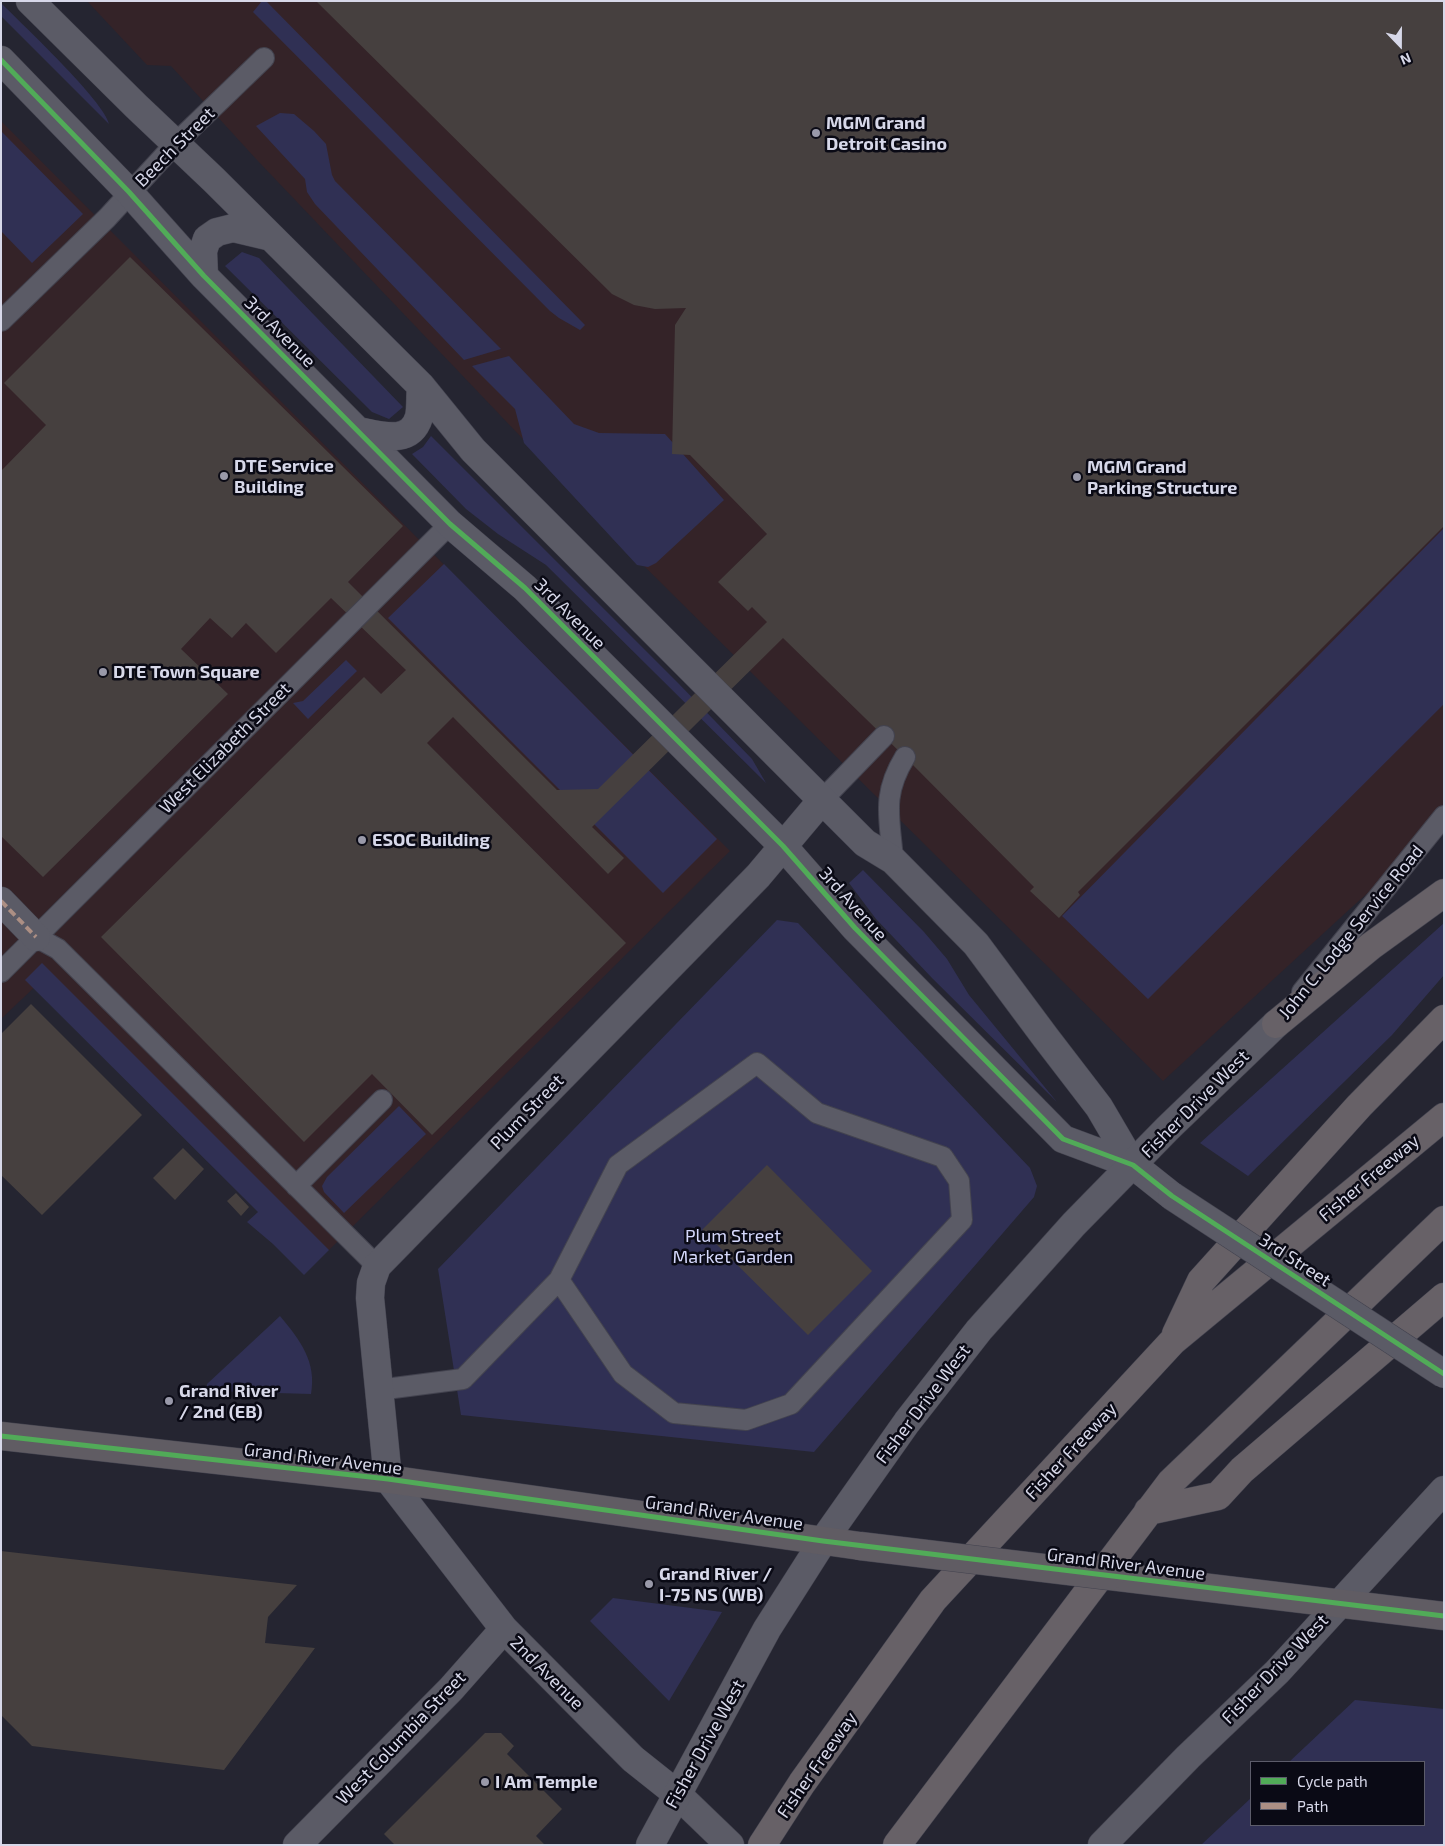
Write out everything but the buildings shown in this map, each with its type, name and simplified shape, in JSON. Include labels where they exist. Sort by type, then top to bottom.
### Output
[{"type":"highway","points":[[1276,1024],[1370,946],[1444,893]]},
{"type":"highway","points":[[1173,1341],[1201,1281],[1359,1106],[1444,1019]]},
{"type":"highway","name":"Fisher Freeway","points":[[762,1845],[802,1783],[933,1600],[1173,1341],[1444,1117]]},
{"type":"highway","points":[[897,1845],[1171,1482],[1444,1220]]},
{"type":"highway","points":[[1148,1511],[1218,1496],[1242,1470],[1444,1297]]},
{"type":"main road","name":"Grand River Avenue","points":[[1,1436],[388,1479],[860,1546],[1444,1616]]},
{"type":"street","points":[[30,1],[421,386],[473,450],[822,800],[866,843],[893,860],[976,944],[1100,1107],[1133,1166]]},
{"type":"street","name":"3rd Avenue","points":[[1,60],[129,192],[204,276],[450,524],[525,588],[783,846],[855,928],[1063,1139],[1133,1166]]},
{"type":"street","points":[[204,276],[203,251],[207,239],[217,232],[233,228],[271,237]]},
{"type":"street","points":[[358,431],[388,437],[401,437],[410,432],[419,417],[421,386]]},
{"type":"street","name":"Plum Street","points":[[388,1479],[370,1298],[371,1283],[377,1266],[751,883],[822,800]]},
{"type":"street","points":[[1,901],[36,937]]},
{"type":"street","name":"Fisher Drive West","points":[[650,1845],[768,1629],[824,1541],[907,1422],[979,1330],[1074,1224],[1133,1166],[1168,1128],[1276,1024]]},
{"type":"street","name":"3rd Street","points":[[1133,1166],[1172,1196],[1444,1374]]},
{"type":"street","name":"2nd Avenue","points":[[388,1479],[504,1629],[633,1759],[677,1794],[730,1845]]},
{"type":"street","name":"Fisher Drive West","points":[[1102,1845],[1188,1757],[1276,1672],[1444,1490]]},
{"type":"street","name":"West Columbia Street","points":[[297,1845],[451,1689],[504,1629]]},
{"type":"lane","name":"Beech Street","points":[[1,321],[107,218],[129,192],[176,144],[264,58]]},
{"type":"lane","name":"West Elizabeth Street","points":[[1,972],[450,524]]},
{"type":"lane","points":[[822,800],[884,736]]},
{"type":"lane","points":[[893,860],[888,806],[894,776],[905,757]]},
{"type":"lane","name":"John C. Lodge Service Road","points":[[1276,1024],[1444,816]]},
{"type":"lane","points":[[36,937],[58,949],[377,1266]]},
{"type":"lane","points":[[378,1390],[463,1379],[559,1280],[618,1165],[756,1062],[817,1113],[943,1157],[959,1181],[962,1220],[791,1404],[746,1420],[674,1413],[667,1408],[623,1374],[559,1280]]},
{"type":"lane","points":[[296,1186],[382,1100]]},
{"type":"shaded area","points":[[87,1],[1444,1],[1444,825],[1163,1081],[642,564],[257,160],[171,66],[147,65]]},
{"type":"shaded area","points":[[1,121],[730,851],[329,1250],[42,980],[1,1019]]},
{"type":"green space","points":[[262,1],[266,1],[585,325],[580,330],[550,311],[253,12]]},
{"type":"green space","points":[[1,3],[78,81],[104,113],[109,124],[1,16]]},
{"type":"green space","points":[[280,113],[294,114],[314,131],[326,144],[335,181],[501,349],[464,360],[315,204],[307,192],[305,179],[256,126]]},
{"type":"green space","points":[[1,131],[83,214],[32,263],[1,231]]},
{"type":"green space","points":[[242,252],[259,258],[403,407],[389,419],[372,412],[225,266]]},
{"type":"green space","points":[[509,356],[574,424],[599,433],[665,434],[724,500],[656,563],[648,567],[637,565],[524,443],[515,409],[472,366]]},
{"type":"green space","points":[[431,436],[752,759],[766,783],[546,565],[498,534],[466,509],[412,454],[423,447]]},
{"type":"green space","points":[[1444,528],[1444,704],[1148,999],[1062,916]]},
{"type":"green space","points":[[444,564],[717,839],[663,893],[388,618]]},
{"type":"green space","points":[[346,660],[357,671],[308,719],[293,703],[303,701]]},
{"type":"green space","points":[[863,870],[924,932],[947,959],[969,995],[1057,1102],[932,978],[876,919],[849,883]]},
{"type":"green space","name":"Plum Street Market Garden","points":[[777,920],[798,923],[1030,1168],[1037,1186],[1034,1197],[814,1452],[461,1415],[438,1269]]},
{"type":"green space","points":[[1444,923],[1444,975],[1392,1035],[1248,1176],[1200,1143]]},
{"type":"green space","points":[[42,963],[329,1250],[304,1275],[273,1244],[247,1222],[258,1212],[25,980]]},
{"type":"green space","points":[[399,1106],[426,1134],[344,1213],[324,1192],[322,1186],[327,1177]]},
{"type":"green space","points":[[280,1316],[300,1343],[309,1362],[312,1372],[311,1394],[207,1391],[207,1384]]},
{"type":"green space","points":[[613,1598],[722,1612],[669,1701],[590,1621]]},
{"type":"green space","points":[[1355,1700],[1444,1709],[1444,1845],[1201,1845],[1250,1799],[1250,1826],[1425,1826],[1425,1761],[1290,1761]]},
{"type":"marked path","points":[[1,901],[36,937]]},
{"type":"cycle path","points":[[1,60],[129,192],[204,276],[450,524],[525,588],[783,846],[855,928],[1063,1139],[1133,1165],[1172,1196],[1444,1374]]},
{"type":"cycle path","points":[[1,1436],[388,1479],[823,1541],[1444,1616]]},
{"type":"place","name":"MGM Grand Detroit Casino","points":[[816,133]]},
{"type":"place","name":"DTE Service Building","points":[[224,476]]},
{"type":"place","name":"MGM Grand Parking Structure","points":[[1077,477]]},
{"type":"place","name":"DTE Town Square","points":[[103,672]]},
{"type":"place","name":"ESOC Building","points":[[362,840]]},
{"type":"place","name":"Grand River / 2nd (EB)","points":[[169,1401]]},
{"type":"place","name":"Grand River / I-75 NS (WB)","points":[[649,1584]]},
{"type":"place","name":"I Am Temple","points":[[485,1782]]}]
